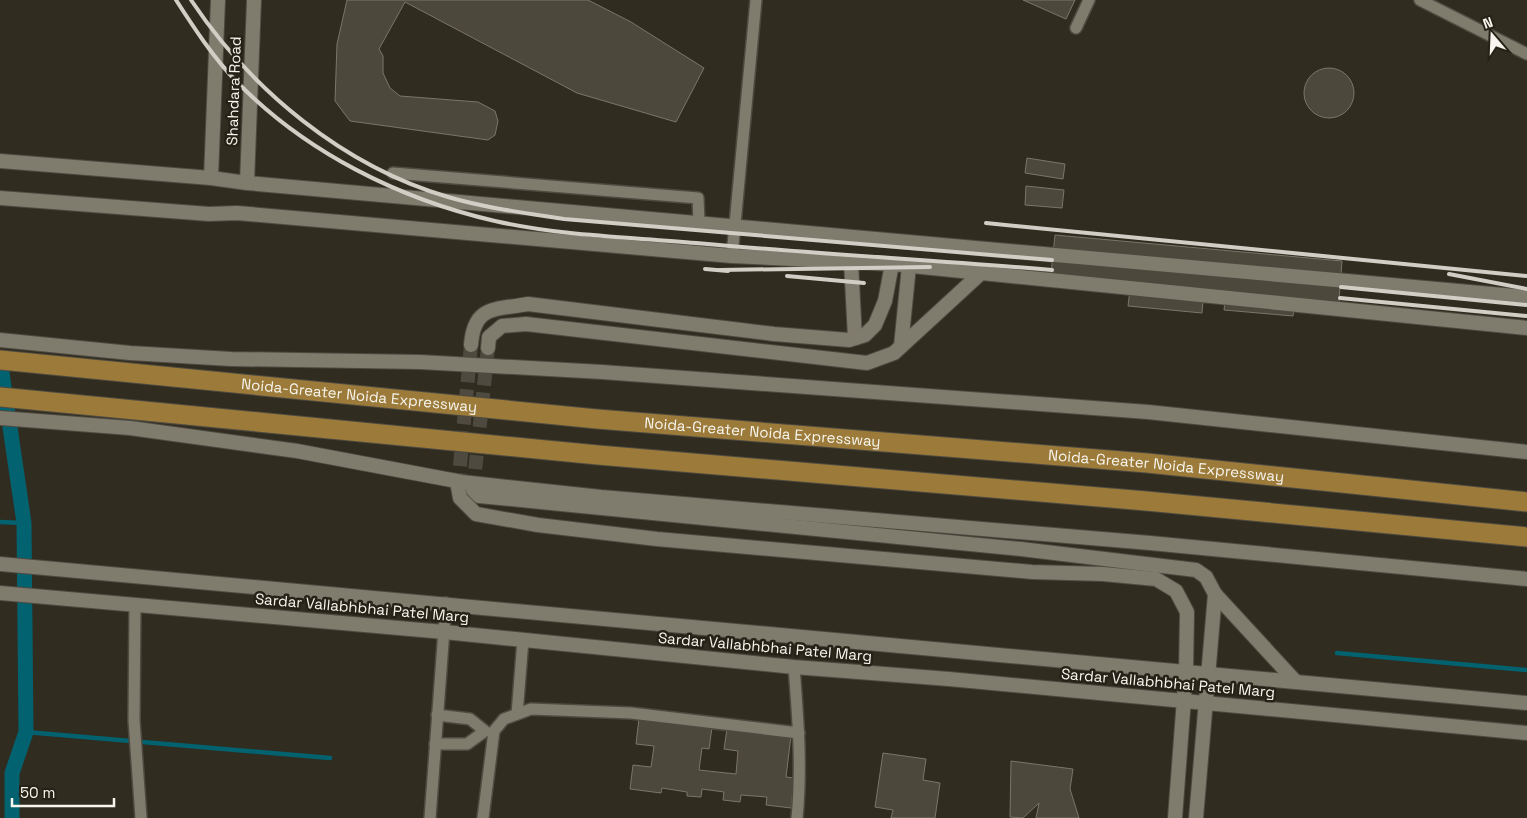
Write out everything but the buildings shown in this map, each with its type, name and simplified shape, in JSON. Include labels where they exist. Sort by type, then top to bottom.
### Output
[{"type":"highway","name":"Noida-Greater Noida Expressway","points":[[0,360],[596,419],[1147,463],[1527,502]]},
{"type":"highway","points":[[0,398],[588,454],[1146,500],[1527,537]]},
{"type":"street","name":"Shahdara Road","points":[[211,178],[218,0]]},
{"type":"street","name":"Shahdara Road","points":[[247,183],[254,0]]},
{"type":"street","points":[[732,256],[756,0]]},
{"type":"street","points":[[1076,28],[1090,0]]},
{"type":"street","points":[[1420,0],[1527,54]]},
{"type":"street","points":[[0,161],[211,178],[247,183],[1527,297]]},
{"type":"street","points":[[393,173],[698,198],[700,222]]},
{"type":"street","points":[[0,198],[209,214],[237,213],[732,256],[892,264],[1527,328]]},
{"type":"street","points":[[851,262],[855,338]]},
{"type":"street","points":[[471,345],[472,328],[480,316],[490,311],[528,304],[774,334],[849,340],[865,335],[874,325],[885,301],[892,264]]},
{"type":"street","points":[[901,346],[909,266]]},
{"type":"street","points":[[488,348],[489,337],[502,326],[526,324],[867,363],[894,353],[981,273]]},
{"type":"street","points":[[0,340],[130,353],[231,359],[420,362],[602,372],[1148,412],[1527,452]]},
{"type":"street","points":[[0,418],[130,428],[297,451],[471,483],[602,497],[1150,543],[1527,578]]},
{"type":"street","points":[[458,487],[460,498],[476,514],[538,525],[657,539],[1032,572],[1103,574],[1156,579],[1176,590],[1187,612],[1186,672],[1175,818]]},
{"type":"street","points":[[473,490],[479,496],[1021,549],[1196,570],[1206,577],[1216,594],[1296,682]]},
{"type":"street","name":"Sardar Vallabhbhai Patel Marg","points":[[0,564],[446,603],[1527,703]]},
{"type":"street","name":"Sardar Vallabhbhai Patel Marg","points":[[0,593],[444,632],[794,667],[949,679],[1527,733]]},
{"type":"street","points":[[1196,818],[1216,594]]},
{"type":"street","points":[[430,818],[446,603]]},
{"type":"street","points":[[131,604],[134,720],[141,818]]},
{"type":"street","points":[[517,714],[523,640]]},
{"type":"street","points":[[794,667],[799,733],[800,785],[797,818]]},
{"type":"street","points":[[435,744],[467,744],[489,731],[504,719],[544,708],[631,713],[799,733]]},
{"type":"street","points":[[437,715],[470,719],[489,731]]},
{"type":"street","points":[[483,818],[489,731]]},
{"type":"waterway","points":[[0,359],[24,523],[26,732],[12,773],[12,818]]},
{"type":"waterway","points":[[0,522],[24,523]]},
{"type":"waterway","points":[[1337,653],[1527,670]]},
{"type":"waterway","points":[[26,732],[330,758]]},
{"type":"tunnel","points":[[458,487],[471,345]]},
{"type":"tunnel","points":[[473,490],[488,348]]},
{"type":"railway","points":[[176,0],[219,62],[236,81],[292,130],[323,151],[389,186],[459,212],[520,226],[570,233],[1052,270]]},
{"type":"railway","points":[[191,0],[215,33],[242,64],[271,94],[303,121],[336,145],[372,166],[409,183],[448,197],[491,207],[564,219],[1052,260]]},
{"type":"railway","points":[[986,223],[1527,276]]},
{"type":"railway","points":[[720,270],[930,267]]},
{"type":"railway","points":[[705,269],[728,271]]},
{"type":"railway","points":[[1449,274],[1527,289]]},
{"type":"railway","points":[[787,276],[864,283]]},
{"type":"railway","points":[[1341,287],[1527,305]]},
{"type":"railway","points":[[1340,298],[1527,316]]}]
